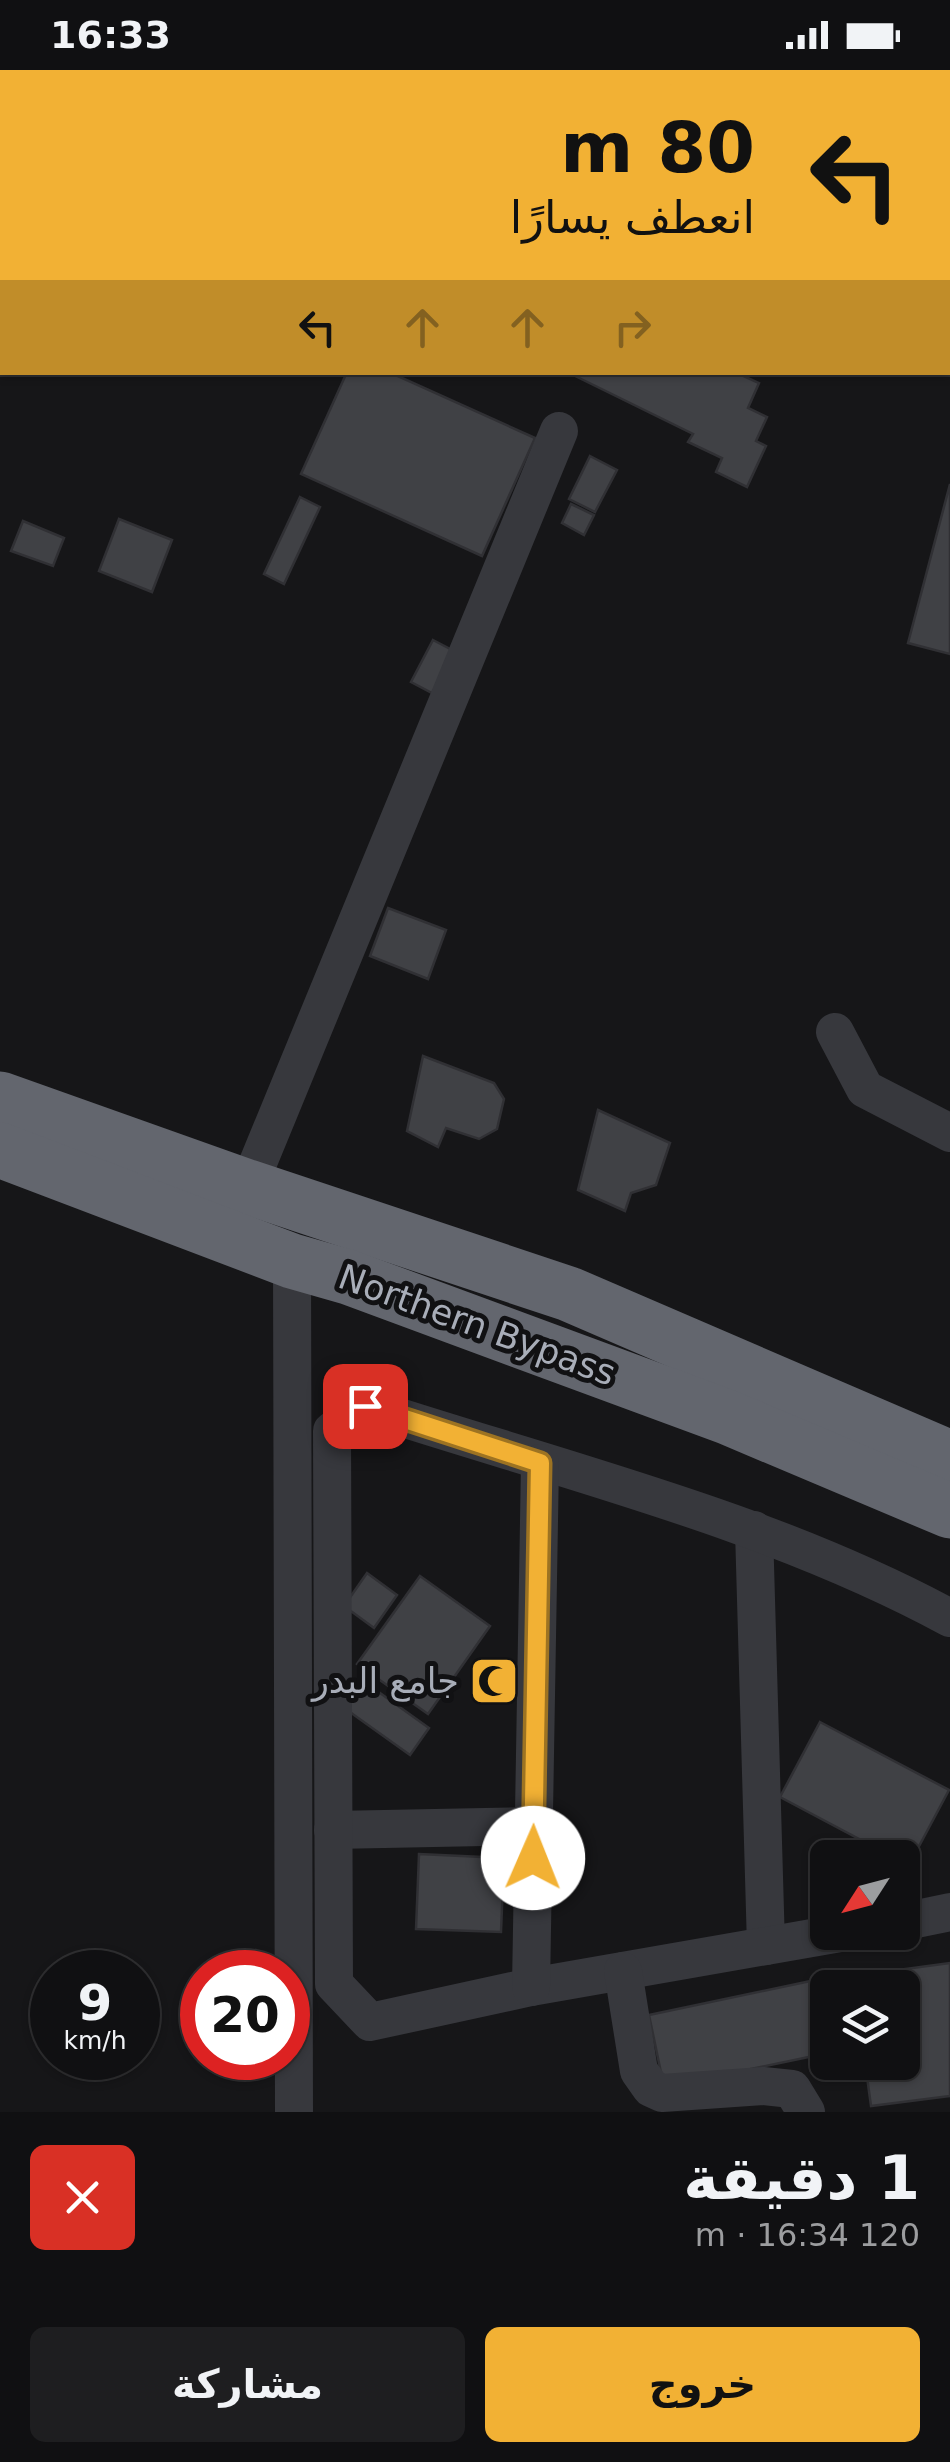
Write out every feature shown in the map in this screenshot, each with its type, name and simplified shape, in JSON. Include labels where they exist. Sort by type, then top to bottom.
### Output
[{"type":"highway","name":"Northern Bypass","points":[[0,1098],[248,1187],[569,1294],[950,1458]]},
{"type":"highway","name":"Northern Bypass","points":[[0,1150],[726,1417],[950,1511]]},
{"type":"street","points":[[248,1187],[559,431]]},
{"type":"street","points":[[834,1032],[865,1089],[950,1132]]},
{"type":"street","points":[[292,1260],[294,2112]]},
{"type":"street","points":[[810,1938],[530,1987],[370,2022],[334,1984],[332,1430],[365,1406],[754,1530],[880,1580],[950,1618]]},
{"type":"street","points":[[530,1987],[540,1463]]},
{"type":"street","points":[[754,1530],[766,1946]]},
{"type":"street","points":[[333,1830],[533,1826]]},
{"type":"street","points":[[920,1918],[950,1912]]},
{"type":"street","points":[[623,1971],[639,2072],[651,2088],[662,2093],[764,2086],[792,2090],[806,2112]]},
{"type":"building","points":[[346,375],[396,375],[535,438],[482,556],[301,474]]},
{"type":"building","points":[[573,375],[742,375],[759,383],[748,408],[767,417],[756,441],[766,446],[747,487],[716,472],[722,458],[688,442],[693,434]]},
{"type":"building","points":[[590,456],[617,470],[595,512],[569,499]]},
{"type":"building","points":[[950,484],[950,654],[908,643]]},
{"type":"building","points":[[300,497],[320,507],[284,584],[264,574]]},
{"type":"building","points":[[571,504],[594,515],[584,535],[562,523]]},
{"type":"building","points":[[119,519],[172,540],[152,592],[99,571]]},
{"type":"building","points":[[23,521],[64,538],[53,566],[11,551]]},
{"type":"building","points":[[433,640],[454,651],[432,693],[411,682]]},
{"type":"building","points":[[388,908],[446,930],[428,979],[370,956]]},
{"type":"building","points":[[423,1056],[494,1083],[504,1099],[497,1129],[479,1139],[446,1128],[438,1147],[407,1131]]},
{"type":"building","points":[[598,1110],[670,1143],[656,1185],[631,1193],[625,1211],[578,1190]]},
{"type":"building","points":[[367,1573],[397,1595],[374,1628],[344,1606]]},
{"type":"building","points":[[420,1576],[490,1626],[428,1714],[357,1664]]},
{"type":"building","points":[[359,1678],[429,1728],[410,1755],[340,1705]]},
{"type":"building","points":[[820,1722],[949,1790],[920,1844],[920,1840],[861,1840],[780,1797]]},
{"type":"building","points":[[419,1854],[504,1858],[501,1932],[416,1929]]},
{"type":"building","points":[[950,1963],[950,2096],[871,2106],[867,2080],[920,2080],[920,1970],[898,1970]]},
{"type":"building","points":[[810,1981],[810,2057],[664,2087],[649,2015]]},
{"type":"place","name":"جامع البدر","points":[[494,1681]]},
{"type":"route","points":[[365,1406],[540,1463],[533,1858]]}]
